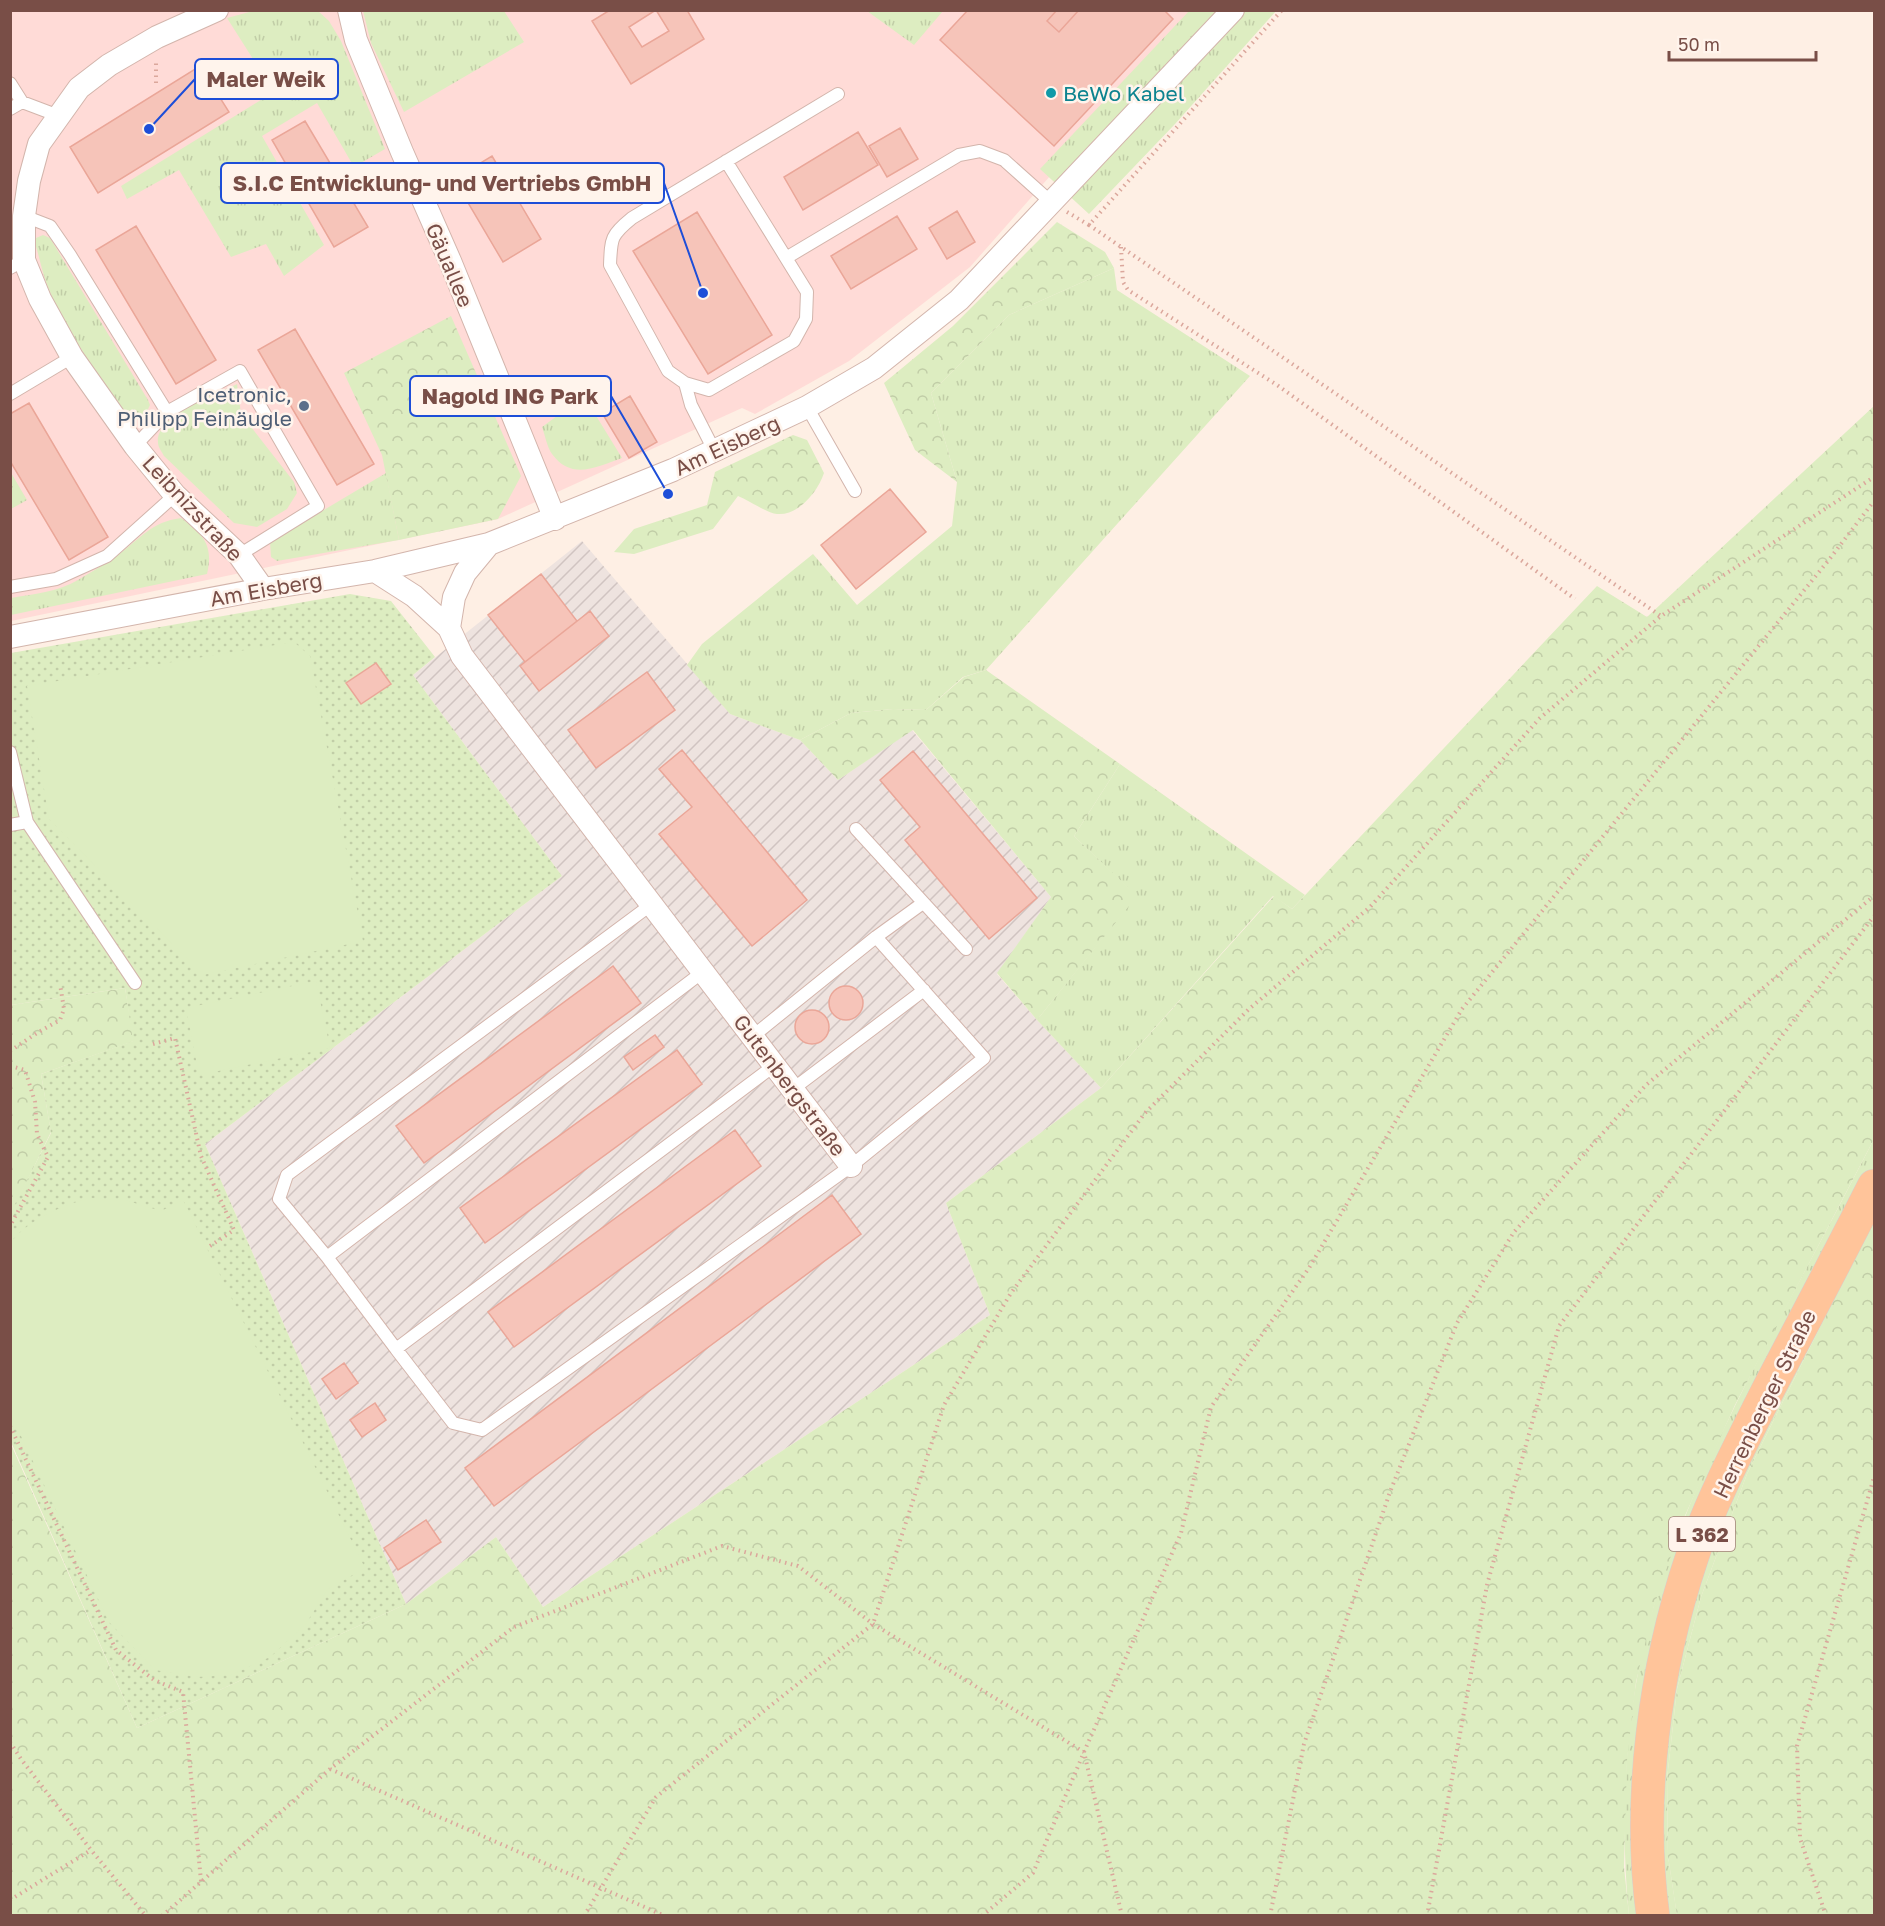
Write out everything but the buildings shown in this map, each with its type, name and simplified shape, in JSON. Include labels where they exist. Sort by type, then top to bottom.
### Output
[{"type":"main road","name":"Herrenberger Straße","points":[[1653,1916],[1648,1822],[1650,1759],[1655,1712],[1670,1632],[1692,1556],[1735,1455],[1875,1186]]},
{"type":"street","name":"Leibnizstraße","points":[[217,10],[161,35],[109,65],[80,88],[39,144],[29,181],[17,264],[40,299],[72,357],[135,446],[175,495],[239,555],[263,589]]},
{"type":"street","name":"Gäuallee","points":[[349,10],[356,40],[397,142],[454,272],[555,519]]},
{"type":"street","name":"Am Eisberg","points":[[10,636],[263,589],[375,571],[489,544],[715,452],[807,407],[874,368],[959,300],[1233,10]]},
{"type":"street","points":[[449,628],[454,597],[465,573],[489,544]]},
{"type":"street","name":"Gutenbergstraße","points":[[375,571],[414,597],[449,628],[462,656],[851,1166]]},
{"type":"lane","points":[[10,83],[22,102],[59,116]]},
{"type":"lane","points":[[726,161],[807,292],[806,319],[794,341],[709,390],[685,383],[668,371],[610,265],[610,248],[616,231],[632,218],[726,161],[838,94]]},
{"type":"lane","points":[[10,109],[22,102]]},
{"type":"lane","points":[[786,258],[959,155],[980,151],[1005,160],[1052,203]]},
{"type":"lane","points":[[24,216],[50,226],[167,412]]},
{"type":"lane","points":[[10,394],[72,357]]},
{"type":"lane","points":[[135,446],[167,412],[240,371],[318,506],[239,555]]},
{"type":"lane","points":[[685,383],[691,405],[715,452]]},
{"type":"lane","points":[[807,407],[855,491]]},
{"type":"lane","points":[[10,586],[56,579],[107,556],[175,495]]},
{"type":"lane","points":[[10,752],[27,822],[135,983]]},
{"type":"lane","points":[[10,825],[27,822]]},
{"type":"lane","points":[[856,829],[966,949]]},
{"type":"lane","points":[[753,1036],[922,903]]},
{"type":"lane","name":"Gutenbergstraße","points":[[652,904],[287,1175],[279,1199],[327,1257],[453,1423],[482,1430],[851,1166]]},
{"type":"lane","points":[[851,1166],[984,1058],[876,938]]},
{"type":"lane","points":[[327,1257],[704,971]]},
{"type":"lane","points":[[793,1089],[924,990]]},
{"type":"lane","points":[[396,1349],[775,1065]]},
{"type":"path","points":[[1089,225],[1282,10]]},
{"type":"path","points":[[1052,203],[1089,225],[1661,616]]},
{"type":"path","points":[[1121,247],[1123,282],[1128,290],[1277,384],[1575,599]]},
{"type":"path","points":[[584,1916],[656,1797],[873,1624],[944,1405],[1011,1293],[1145,1113],[1249,1009],[1370,907],[1540,718],[1661,616],[1875,477]]},
{"type":"path","points":[[982,1916],[1033,1873],[1181,1533],[1211,1407],[1309,1268],[1462,1009],[1875,501]]},
{"type":"path","points":[[1270,1916],[1304,1744],[1390,1492],[1457,1323],[1514,1232],[1646,1085],[1875,896]]},
{"type":"path","points":[[1427,1916],[1487,1585],[1559,1326],[1875,916]]},
{"type":"path","points":[[10,1051],[60,1020],[64,1010],[60,984]]},
{"type":"path","points":[[153,1044],[175,1038],[201,1156],[234,1230],[207,1248]]},
{"type":"path","points":[[10,1066],[25,1070],[35,1102],[37,1134],[48,1158],[10,1226]]},
{"type":"path","points":[[10,1426],[116,1650],[154,1680],[183,1692],[201,1881]]},
{"type":"path","points":[[1826,1916],[1800,1838],[1797,1746],[1875,1477]]},
{"type":"path","points":[[162,1916],[330,1769],[514,1627],[722,1546],[798,1566],[873,1624],[1084,1752],[1122,1916]]},
{"type":"path","points":[[10,1742],[91,1850],[146,1916]]},
{"type":"path","points":[[330,1769],[665,1916]]},
{"type":"path","points":[[10,1900],[91,1850]]},
{"type":"shaded area","points":[[11,11],[1195,11],[970,267],[849,361],[755,414],[742,408],[498,519],[11,621]]},
{"type":"shaded area","points":[[582,541],[730,714],[800,740],[838,780],[912,730],[1051,897],[997,974],[1101,1088],[946,1203],[990,1315],[543,1607],[496,1537],[406,1604],[205,1144],[562,876],[413,675]]},
{"type":"green space","points":[[253,11],[318,11],[329,21],[341,41],[385,149],[354,167],[317,103],[262,136],[324,245],[284,276],[266,244],[231,257],[179,170],[127,199],[121,186],[274,92],[227,18]]},
{"type":"green space","points":[[363,11],[504,11],[524,42],[404,112],[371,43]]},
{"type":"green space","points":[[867,11],[943,11],[914,45]]},
{"type":"green space","points":[[1189,11],[1276,11],[1175,124],[1089,214],[1040,169]]},
{"type":"green space","points":[[1057,222],[1105,252],[1114,268],[1009,315],[931,393],[957,482],[915,450],[884,383],[953,326]]},
{"type":"green space","points":[[43,235],[50,238],[148,400],[150,405],[141,419],[135,419],[115,399],[55,304],[45,280],[35,243],[36,238]]},
{"type":"green space","points":[[1114,268],[1117,290],[1250,376],[986,670],[963,677],[926,710],[893,709],[851,713],[800,740],[730,714],[687,665],[702,644],[813,554],[857,605],[952,526],[957,482],[931,393],[1009,315]]},
{"type":"green space","points":[[451,316],[521,476],[498,519],[399,540],[382,455],[344,373]]},
{"type":"green space","points":[[602,383],[610,402],[595,414],[622,458],[594,468],[576,470],[560,462],[552,454],[542,427]]},
{"type":"green space","points":[[237,384],[241,414],[294,482],[297,493],[287,509],[257,527],[234,523],[164,456],[158,445],[160,433],[166,423],[176,415]]},
{"type":"green space","points":[[1874,406],[1874,1139],[1735,1405],[1683,1520],[1654,1606],[1636,1682],[1627,1760],[1624,1867],[1629,1915],[11,1915],[10,1442],[137,1728],[406,1604],[496,1537],[543,1607],[990,1315],[946,1203],[1101,1088],[1274,896],[1292,909],[1597,586],[1647,617]]},
{"type":"green space","points":[[793,435],[807,440],[824,473],[817,487],[800,507],[785,514],[777,514],[738,496],[713,529],[634,554],[614,552],[634,529],[707,505],[715,472]]},
{"type":"green space","points":[[10,471],[27,500],[11,509],[10,509]]},
{"type":"green space","points":[[386,473],[399,540],[277,561],[271,557],[270,542]]},
{"type":"green space","points":[[181,518],[205,541],[209,555],[207,574],[11,615],[11,598],[45,592],[70,584],[118,555],[154,527]]},
{"type":"green space","points":[[350,594],[391,601],[435,657],[413,675],[562,876],[205,1144],[406,1604],[137,1728],[11,1442],[10,1214],[51,1133],[41,1074],[133,1041],[125,988],[11,1005],[11,653]]},
{"type":"green space","points":[[294,642],[310,656],[363,941],[203,975],[49,819],[27,686]]},
{"type":"green space","points":[[986,670],[1120,764],[1074,836],[1137,896],[1037,1020],[997,973],[1051,897],[913,730],[838,780],[800,740],[851,713],[893,709],[926,710],[964,677]]},
{"type":"green space","points":[[1120,764],[1305,895],[1292,909],[1273,896],[1101,1088],[1037,1020],[1136,896],[1074,836]]},
{"type":"green space","points":[[316,981],[330,1048],[199,1075],[186,1008]]},
{"type":"green space","points":[[125,988],[134,1041],[41,1074],[51,1132],[11,1214],[11,1005]]},
{"type":"green space","points":[[1874,1139],[1874,1218],[1747,1474],[1701,1597],[1677,1689],[1667,1779],[1668,1856],[1677,1915],[1629,1916],[1625,1799],[1631,1720],[1644,1643],[1665,1570],[1692,1500],[1723,1432],[1773,1331]]},
{"type":"green space","points":[[89,1198],[128,1201],[161,1211],[183,1200],[365,1568],[328,1589],[305,1625],[270,1657],[231,1675],[197,1677],[155,1670],[109,1622],[11,1415],[11,1242],[37,1220]]},
{"type":"green space","points":[[1874,1218],[1874,1915],[1677,1916],[1668,1856],[1667,1779],[1677,1689],[1701,1597],[1747,1474]]},
{"type":"place","name":"BeWo Kabel","points":[[1051,93]]},
{"type":"place","name":"Maler Weik","points":[[149,129]]},
{"type":"place","name":"S.I.C Entwicklung- und Vertriebs GmbH","points":[[703,293]]},
{"type":"place","name":"Icetronic, Philipp Feinäugle","points":[[304,406]]},
{"type":"place","name":"Nagold ING Park","points":[[668,494]]}]
